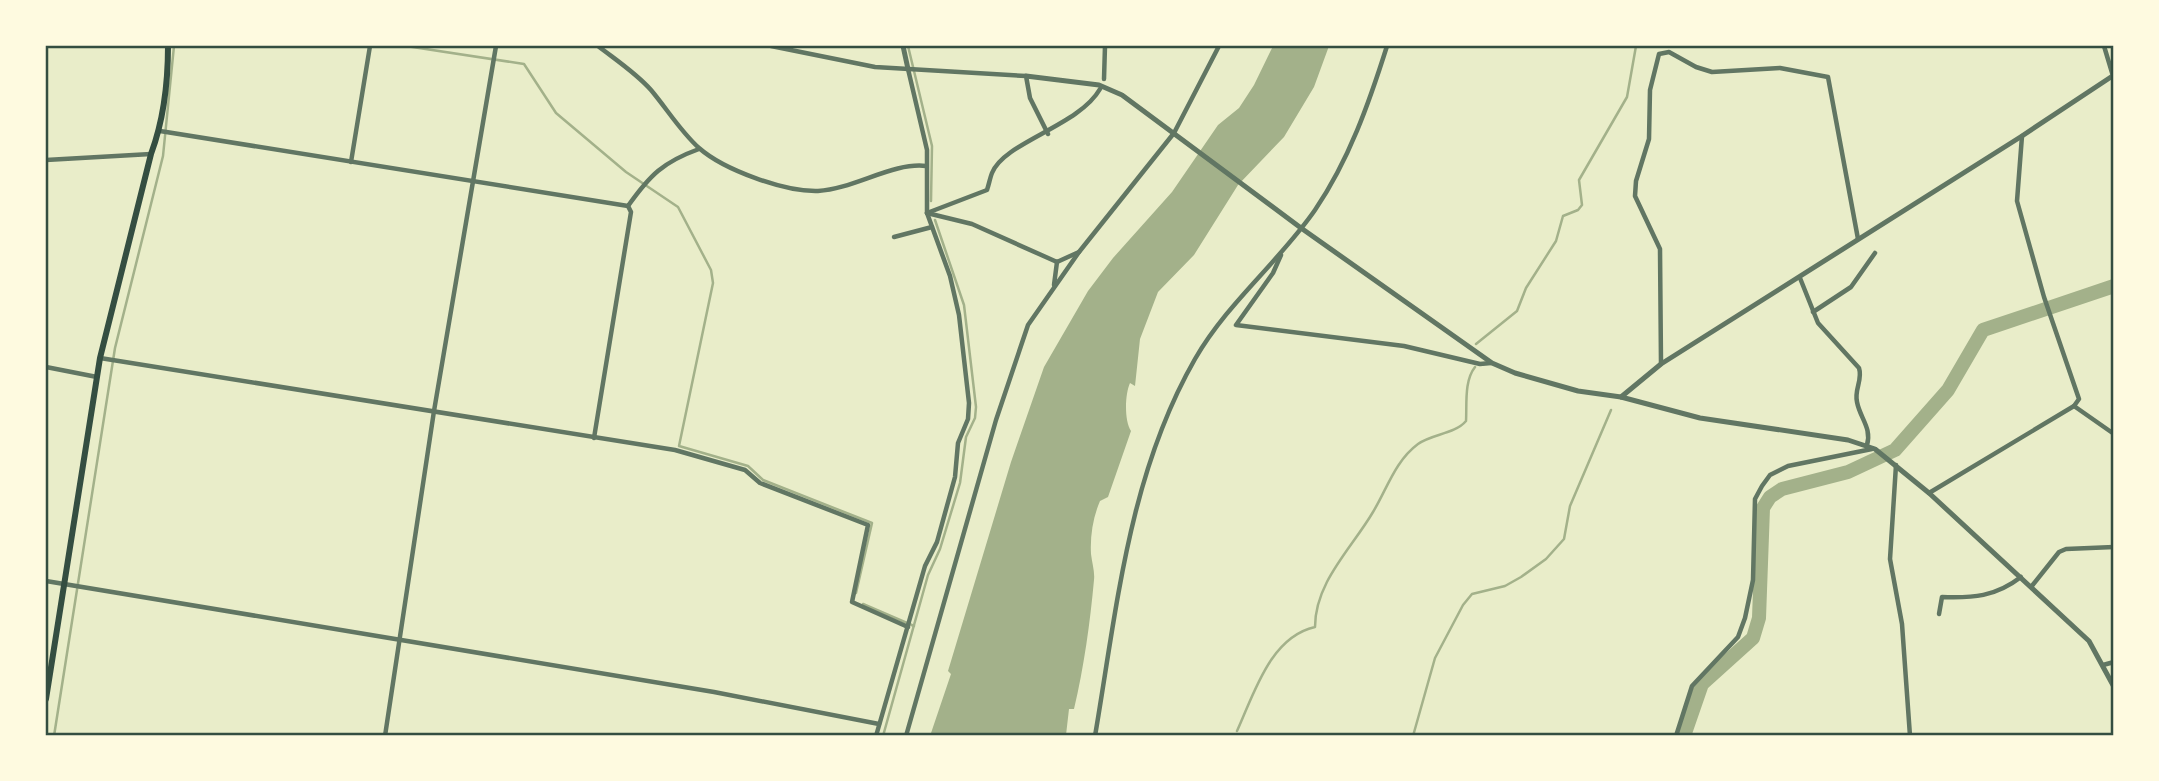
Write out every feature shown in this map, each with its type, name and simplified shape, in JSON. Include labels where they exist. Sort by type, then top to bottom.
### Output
[{"type":"main road","points":[[46,699],[100,358],[151,153],[159,131],[166,92],[168,46]]},
{"type":"street","points":[[351,162],[370,46]]},
{"type":"street","points":[[385,736],[434,411],[496,46]]},
{"type":"street","points":[[598,46],[650,89],[699,149],[745,173],[799,191],[843,188],[913,164],[926,166]]},
{"type":"street","points":[[771,46],[846,63],[1026,76],[1099,85],[1122,95],[1301,228],[1492,363],[1515,373],[1578,391],[1621,397],[1700,418],[1826,436],[1871,448],[1896,464],[2089,641],[2113,687]]},
{"type":"street","points":[[876,736],[925,566],[937,542],[955,477],[958,443],[968,419],[969,403],[959,316],[950,276],[927,213],[927,150],[903,46]]},
{"type":"street","points":[[1104,79],[1105,46]]},
{"type":"street","points":[[906,736],[1019,346],[1028,325],[1054,285],[1174,133],[1219,46]]},
{"type":"street","points":[[1096,736],[1127,547],[1150,462],[1196,357],[1233,307],[1301,228],[1339,170],[1358,130],[1387,46]]},
{"type":"street","points":[[1621,397],[1661,364],[1859,241],[2113,76],[2104,46]]},
{"type":"street","points":[[1661,364],[1660,249],[1635,196],[1636,181],[1649,139],[1650,90],[1659,54],[1669,52],[1696,67],[1712,72],[1780,68],[1828,77],[1859,241]]},
{"type":"street","points":[[1026,76],[1030,98],[1048,134]]},
{"type":"street","points":[[927,213],[987,190],[992,172],[1003,159],[1018,147],[1048,134],[1086,105],[1100,89]]},
{"type":"street","points":[[159,131],[628,206]]},
{"type":"street","points":[[1928,493],[2074,406],[2079,399],[2050,317],[2017,201],[2022,136]]},
{"type":"street","points":[[628,206],[655,171],[699,149]]},
{"type":"street","points":[[46,160],[151,153]]},
{"type":"street","points":[[594,438],[631,212],[628,206]]},
{"type":"street","points":[[927,213],[972,224],[1057,262],[1080,252]]},
{"type":"street","points":[[894,237],[932,227]]},
{"type":"street","points":[[1283,249],[1273,273],[1236,325],[1391,344],[1480,364],[1492,363]]},
{"type":"street","points":[[1813,312],[1851,287],[1875,253]]},
{"type":"street","points":[[1054,285],[1057,262]]},
{"type":"street","points":[[1800,278],[1824,333],[1859,368],[1861,377],[1856,394],[1870,434],[1871,448]]},
{"type":"street","points":[[100,358],[676,450],[745,470],[760,483],[868,525],[852,602],[908,627]]},
{"type":"street","points":[[46,367],[97,377]]},
{"type":"street","points":[[2074,406],[2113,434]]},
{"type":"street","points":[[1676,736],[1692,687],[1738,637],[1745,618],[1755,556],[1755,499],[1762,486],[1770,475],[1788,466],[1864,452],[1871,448]]},
{"type":"street","points":[[1896,464],[1890,559],[1902,624],[1910,736]]},
{"type":"street","points":[[2031,587],[2059,552],[2066,549],[2113,547]]},
{"type":"street","points":[[1939,614],[1942,597],[1972,598],[1994,594],[2021,577]]},
{"type":"street","points":[[46,581],[714,692],[880,724]]},
{"type":"street","points":[[2103,665],[2113,662]]},
{"type":"shaded area","points":[[1273,46],[1329,46],[1314,87],[1284,137],[1238,185],[1194,255],[1158,292],[1140,339],[1135,386],[1130,383],[1126,400],[1126,414],[1131,431],[1108,497],[1100,501],[1092,527],[1094,577],[1089,629],[1078,693],[1074,709],[1069,709],[1066,735],[930,736],[951,674],[948,671],[1011,462],[1044,367],[1088,291],[1113,258],[1172,192],[1218,125],[1239,108]]},
{"type":"waterway","points":[[54,736],[115,348],[163,156],[174,46]]},
{"type":"waterway","points":[[406,46],[524,64],[556,113],[626,172],[678,207],[711,270],[713,283],[679,446],[748,466],[763,480],[872,523],[856,593]]},
{"type":"waterway","points":[[908,46],[932,146],[931,201]]},
{"type":"waterway","points":[[1476,344],[1517,311],[1526,288],[1556,241],[1563,216],[1578,210],[1582,205],[1579,180],[1627,97],[1636,46]]},
{"type":"waterway","points":[[883,736],[928,575],[940,549],[960,483],[966,437],[975,418],[964,305],[935,220]]},
{"type":"waterway","points":[[1684,736],[1702,684],[1753,638],[1759,618],[1763,508],[1770,497],[1782,489],[1848,472],[1895,450],[1948,390],[1983,330],[2114,286]]},
{"type":"waterway","points":[[1237,731],[1257,684],[1275,655],[1286,642],[1315,627],[1321,595],[1328,580],[1373,512],[1403,459],[1418,444],[1456,429],[1466,421],[1468,386],[1475,367]]},
{"type":"waterway","points":[[1413,736],[1435,658],[1463,605],[1472,594],[1505,586],[1521,577],[1546,559],[1564,539],[1570,506],[1611,410]]},
{"type":"waterway","points":[[863,604],[914,626]]}]
